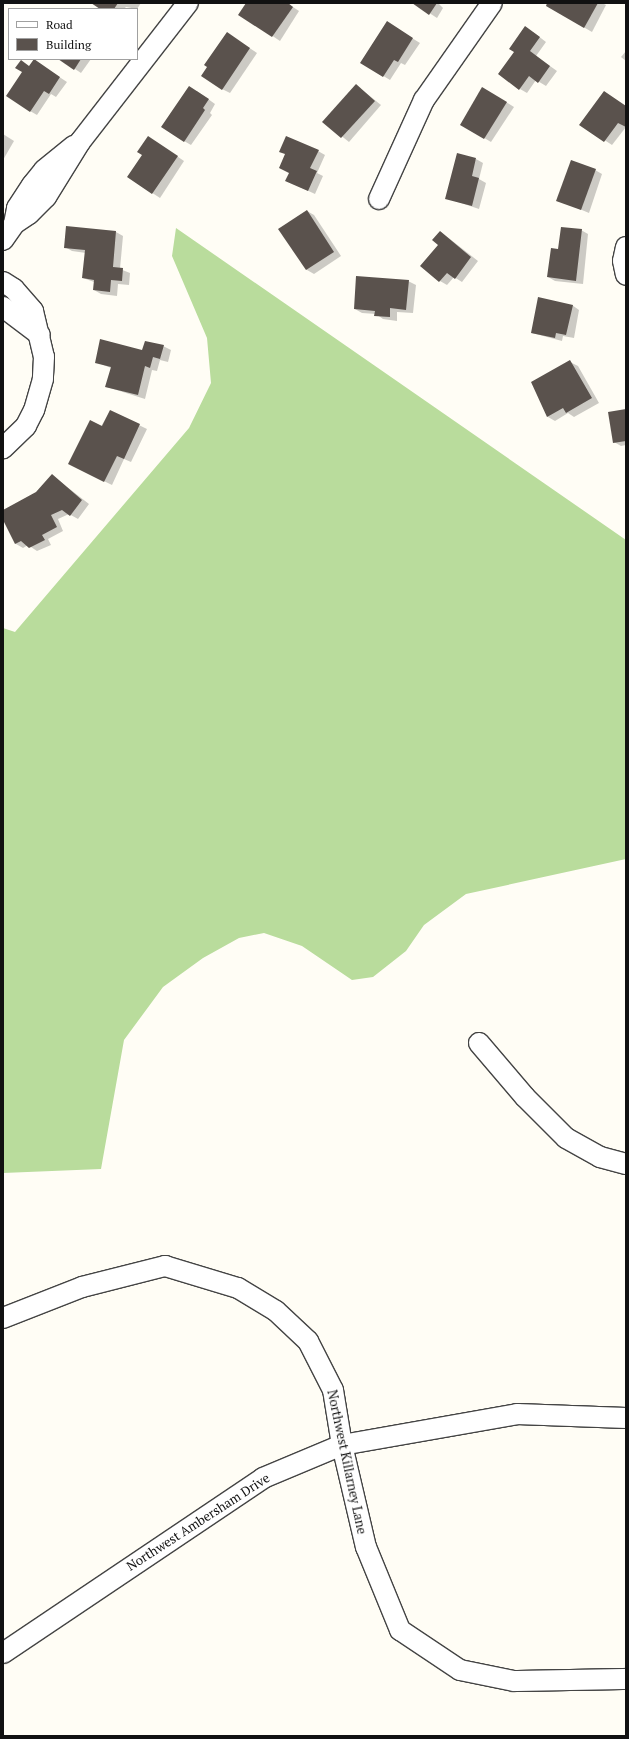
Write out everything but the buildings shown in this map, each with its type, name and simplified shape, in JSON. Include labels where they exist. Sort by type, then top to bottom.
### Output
[{"type":"street","points":[[3,240],[14,224],[29,214],[46,196],[80,142],[188,3]]},
{"type":"street","points":[[379,199],[424,100],[492,3]]},
{"type":"street","points":[[626,247],[623,260],[626,275]]},
{"type":"street","points":[[3,282],[14,289],[33,311],[40,335],[44,357],[43,379],[34,410],[26,426],[3,448]]},
{"type":"street","points":[[3,307],[40,335]]},
{"type":"street","points":[[479,1043],[525,1097],[566,1138],[600,1156],[626,1164]]},
{"type":"street","name":"Northwest Killarney Lane","points":[[3,1318],[82,1287],[165,1266],[238,1288],[276,1311],[308,1342],[333,1390],[342,1445],[366,1547],[400,1630],[460,1670],[514,1681],[626,1679]]},
{"type":"street","name":"Northwest Ambersham Drive","points":[[3,1653],[264,1478],[342,1445],[517,1414],[626,1418]]},
{"type":"green space","points":[[176,228],[626,540],[626,859],[466,894],[424,925],[406,951],[373,977],[352,980],[302,946],[264,933],[239,938],[203,958],[163,987],[124,1040],[101,1169],[3,1173],[3,628],[15,632],[189,428],[211,383],[207,338],[172,256]]}]
